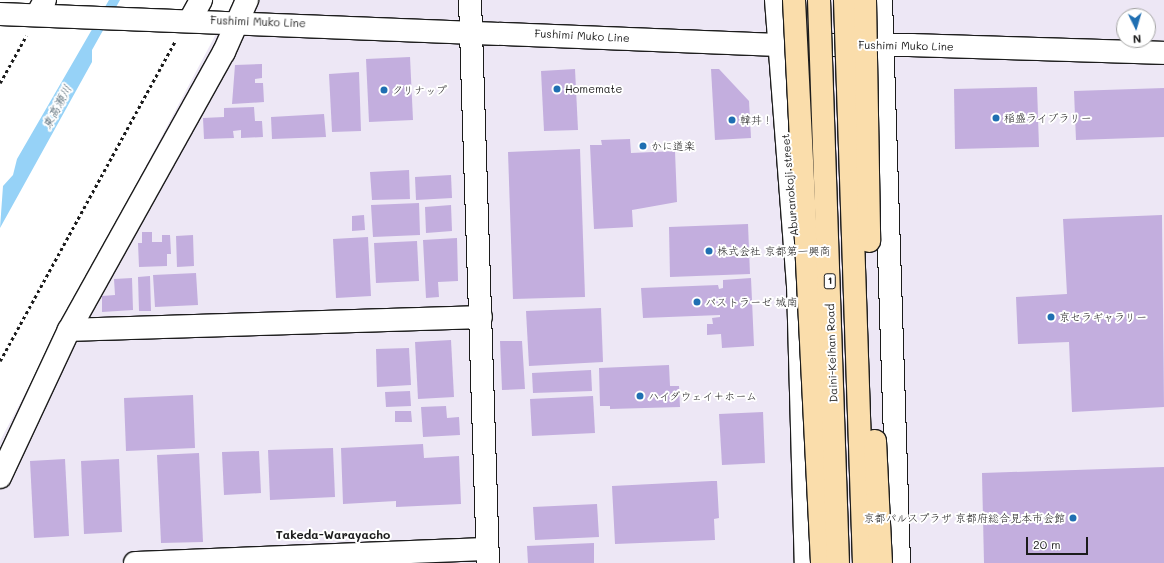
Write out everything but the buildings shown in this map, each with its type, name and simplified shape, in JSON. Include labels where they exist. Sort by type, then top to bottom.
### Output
[{"type":"highway","points":[[794,0],[822,563]]},
{"type":"highway","name":"Daini-Keihan Road","points":[[818,0],[838,563]]},
{"type":"highway","points":[[845,0],[864,563]]},
{"type":"highway","points":[[866,0],[870,274],[881,563]]},
{"type":"street","points":[[190,20],[201,0]]},
{"type":"street","points":[[0,477],[69,330],[239,22],[247,0]]},
{"type":"street","points":[[134,563],[488,556],[470,0]]},
{"type":"street","name":"Aburanokoji street","points":[[776,0],[778,45],[798,285],[806,563]]},
{"type":"street","points":[[881,0],[899,563]]},
{"type":"street","name":"Fushimi Muko Line","points":[[0,14],[45,10],[190,20],[472,30],[778,45],[883,45],[1164,54]]},
{"type":"street","points":[[69,330],[481,317]]},
{"type":"path","points":[[0,83],[45,10]]},
{"type":"path","points":[[0,361],[34,295],[190,20]]},
{"type":"shaded area","points":[[234,0],[1164,0],[1164,563],[0,563],[0,441]]},
{"type":"water","name":"東高瀬川","points":[[109,0],[120,0],[92,50],[92,62],[0,228],[3,186],[13,175],[17,159]]},
{"type":"place","name":"Homemate","points":[[557,89]]},
{"type":"place","name":"クリナップ","points":[[384,90]]},
{"type":"place","name":"稲盛ライブラリー","points":[[996,118]]},
{"type":"place","name":"韓丼！","points":[[732,120]]},
{"type":"place","name":"かに道楽","points":[[643,146]]},
{"type":"place","name":"株式会社 京都第一興商","points":[[709,251]]},
{"type":"place","name":"パストラーゼ 城南","points":[[697,302]]},
{"type":"place","name":"京セラギャラリー","points":[[1051,317]]},
{"type":"place","name":"ハイダウェイ＋ホーム","points":[[640,396]]},
{"type":"place","name":"京都パルスプラザ 京都府総合見本市会館","points":[[1073,518]]},
{"type":"district","name":"Takeda-Warayacho","points":[[333,535]]}]
